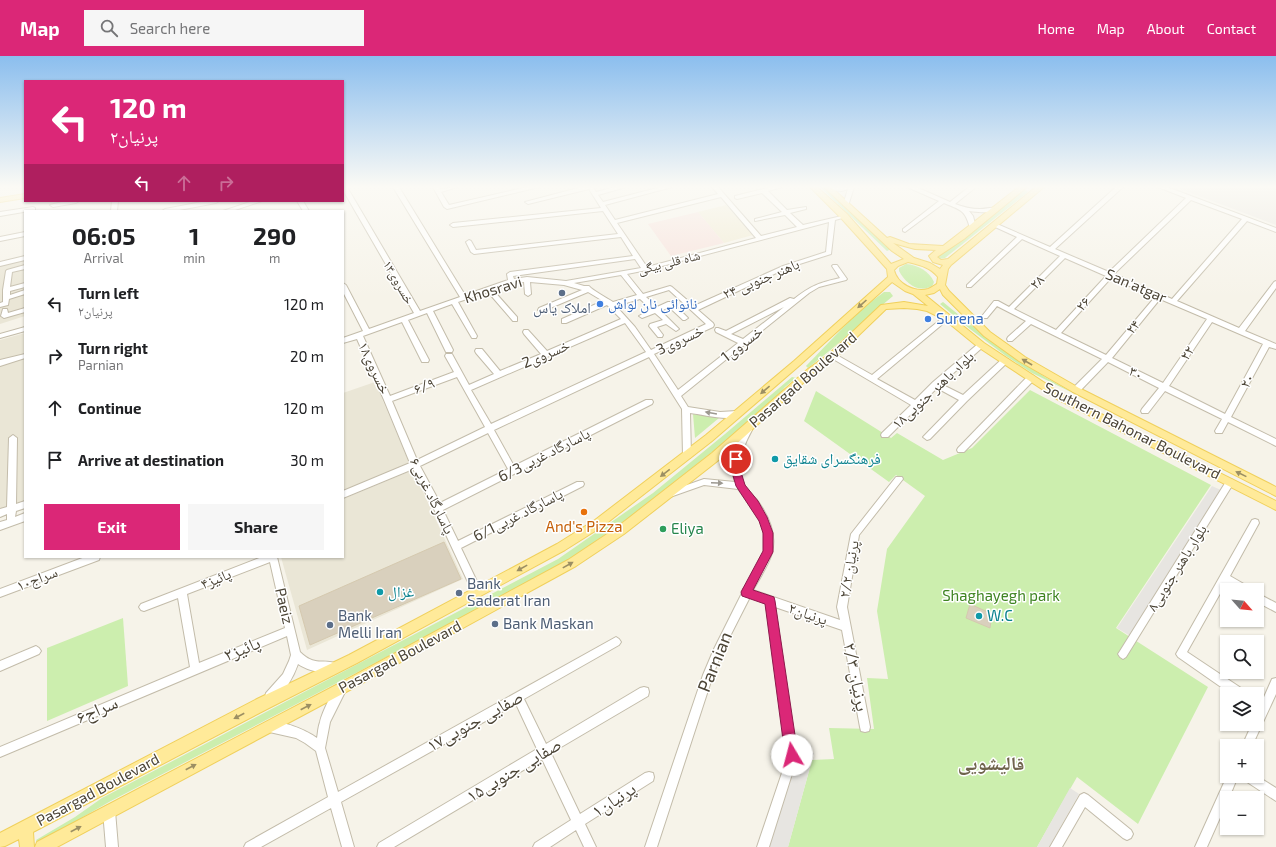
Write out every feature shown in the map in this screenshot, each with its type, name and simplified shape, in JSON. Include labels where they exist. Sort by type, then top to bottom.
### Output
[{"type":"main road","points":[[851,224],[877,252],[901,286],[915,291],[928,292],[938,288],[944,269],[995,225]]},
{"type":"main road","points":[[867,224],[895,249],[913,261]]},
{"type":"main road","points":[[951,262],[941,262],[936,260],[933,256],[978,224]]},
{"type":"main road","points":[[878,234],[900,244],[912,247],[944,248]]},
{"type":"main road","points":[[877,252],[889,255],[895,249]]},
{"type":"main road","points":[[891,273],[899,262],[913,261],[930,265],[940,273],[941,281]]},
{"type":"main road","name":"Pasargad Boulevard","points":[[0,841],[478,592],[561,547],[599,523],[687,456],[797,363],[891,273]]},
{"type":"main road","name":"Southern Bahonar Boulevard","points":[[941,281],[946,293],[987,334],[1022,359],[1076,390],[1276,491]]},
{"type":"main road","name":"Southern Bahonar Boulevard","points":[[915,291],[981,345],[1079,407],[1276,506]]},
{"type":"main road","points":[[935,308],[938,302],[944,300],[955,302]]},
{"type":"main road","name":"Pasargad Boulevard","points":[[42,847],[342,688],[572,563],[620,531],[749,428],[811,371],[832,356],[884,308],[904,305],[917,306],[930,309],[949,318]]},
{"type":"main road","points":[[797,363],[811,371]]},
{"type":"main road","points":[[25,828],[28,847]]},
{"type":"street","name":"خسروى۱۳","points":[[366,224],[418,314]]},
{"type":"street","points":[[419,224],[464,298]]},
{"type":"street","points":[[454,225],[463,224]]},
{"type":"street","points":[[615,224],[645,269]]},
{"type":"street","points":[[747,224],[760,239]]},
{"type":"street","points":[[798,224],[802,228]]},
{"type":"street","name":"شاه قلی بیگی","points":[[563,283],[645,269],[817,224]]},
{"type":"street","name":"۲۴ باهنر جنوبی","points":[[694,309],[780,269],[829,253],[832,224]]},
{"type":"street","points":[[905,230],[913,224]]},
{"type":"street","points":[[972,224],[973,228]]},
{"type":"street","points":[[1051,249],[1079,224]]},
{"type":"street","name":"۲۶","points":[[1056,334],[1110,275],[1163,224]]},
{"type":"street","points":[[1173,302],[1242,224]]},
{"type":"street","points":[[1259,224],[1276,230]]},
{"type":"street","name":"San'atgar","points":[[995,225],[1276,347]]},
{"type":"street","points":[[0,239],[24,234]]},
{"type":"street","points":[[469,242],[474,252],[622,235]]},
{"type":"street","points":[[969,286],[1022,236]]},
{"type":"street","name":"۲۸","points":[[1009,310],[1064,255]]},
{"type":"street","points":[[511,278],[637,256]]},
{"type":"street","points":[[0,264],[24,258]]},
{"type":"street","points":[[745,343],[722,332],[817,286],[844,279],[835,266]]},
{"type":"street","points":[[0,305],[6,303],[6,290],[3,281],[9,272],[24,267]]},
{"type":"street","points":[[623,273],[641,296],[676,329]]},
{"type":"street","name":"Khosravi","points":[[344,341],[489,289],[511,278],[563,283],[588,290],[609,303],[650,354],[686,409]]},
{"type":"street","points":[[527,279],[528,294]]},
{"type":"street","points":[[541,310],[588,290],[585,279]]},
{"type":"street","points":[[1241,331],[1276,283]]},
{"type":"street","points":[[6,290],[24,285]]},
{"type":"street","points":[[344,287],[367,333]]},
{"type":"street","points":[[564,322],[609,303],[670,288],[694,309]]},
{"type":"street","points":[[489,289],[515,320]]},
{"type":"street","points":[[6,298],[24,292]]},
{"type":"street","name":"خسروى1","points":[[677,395],[745,343],[807,292]]},
{"type":"street","name":"۲۴","points":[[1076,390],[1107,359],[1159,296]]},
{"type":"street","points":[[454,302],[474,336]]},
{"type":"street","name":"۳۰","points":[[984,316],[996,303],[1276,443]]},
{"type":"street","points":[[642,316],[670,304],[684,318]]},
{"type":"street","name":"3خسروى","points":[[344,495],[415,466],[490,428],[711,325],[694,309]]},
{"type":"street","points":[[6,311],[4,316],[24,310]]},
{"type":"street","points":[[429,311],[449,353],[513,471]]},
{"type":"street","points":[[872,379],[949,318]]},
{"type":"street","name":"۲۲","points":[[1145,411],[1164,387],[1211,318]]},
{"type":"street","points":[[404,319],[424,360]]},
{"type":"street","points":[[660,335],[652,326],[668,320]]},
{"type":"street","name":"خسروى2","points":[[468,388],[624,321]]},
{"type":"street","points":[[1010,339],[1030,321]]},
{"type":"street","points":[[0,336],[24,329]]},
{"type":"street","points":[[526,332],[546,354]]},
{"type":"street","name":"خسروى۱۸","points":[[359,336],[388,400]]},
{"type":"street","name":"۲۰","points":[[1219,431],[1267,343]]},
{"type":"street","name":"۱۸بلوار باهنر جنوبی","points":[[885,436],[936,384],[981,345]]},
{"type":"street","points":[[479,351],[499,375]]},
{"type":"street","points":[[0,363],[24,356]]},
{"type":"street","points":[[832,356],[916,404]]},
{"type":"street","points":[[927,437],[964,399],[1005,361]]},
{"type":"street","name":"۶/۹","points":[[388,400],[459,372]]},
{"type":"street","points":[[961,450],[1031,378]]},
{"type":"street","points":[[936,384],[964,399]]},
{"type":"street","name":"پاسارگاد غربی۶","points":[[388,400],[415,466],[438,508],[478,592]]},
{"type":"street","name":"پاسارگاد غربی6/3","points":[[438,508],[649,402]]},
{"type":"street","points":[[687,456],[686,409],[720,415],[737,414]]},
{"type":"street","points":[[667,494],[704,482],[741,486],[737,472],[736,459],[738,450],[749,428]]},
{"type":"street","points":[[11,522],[10,510],[13,438]]},
{"type":"street","name":"پرنیان ۲/۲","points":[[846,627],[842,606],[854,534],[899,478]]},
{"type":"street","name":"۸بلوار باهنر جنوبی","points":[[1123,654],[1230,482]]},
{"type":"street","name":"پاسارگاد غربی6/1","points":[[456,546],[580,484]]},
{"type":"street","name":"Parnian","points":[[651,847],[717,652],[746,592],[768,552],[768,533],[764,520],[741,486]]},
{"type":"street","points":[[0,513],[24,504]]},
{"type":"street","points":[[0,526],[24,517]]},
{"type":"street","points":[[1230,687],[1181,654],[1254,523]]},
{"type":"street","name":"سراج۱۰","points":[[0,593],[77,560],[90,558]]},
{"type":"street","name":"پائیز۴","points":[[144,606],[182,593],[270,558]]},
{"type":"street","name":"Paeiz","points":[[272,558],[296,655]]},
{"type":"street","points":[[1224,577],[1234,583]]},
{"type":"street","name":"پرنیان۲","points":[[746,592],[846,627]]},
{"type":"street","points":[[182,593],[195,669]]},
{"type":"street","points":[[763,847],[792,758],[770,601]]},
{"type":"street","points":[[1264,601],[1276,608]]},
{"type":"street","name":"پرنیان ۲/۳","points":[[846,627],[866,727]]},
{"type":"street","name":"پائیز۲","points":[[195,669],[290,630]]},
{"type":"street","name":"صفایی جنوبی۱۷","points":[[250,847],[616,642]]},
{"type":"street","points":[[0,666],[36,651]]},
{"type":"street","points":[[296,655],[303,662],[315,667],[336,667]]},
{"type":"street","points":[[262,704],[287,678],[293,667],[296,655]]},
{"type":"street","name":"سراج۶","points":[[0,752],[195,669]]},
{"type":"street","points":[[1264,702],[1276,683]]},
{"type":"street","points":[[342,688],[325,722],[320,748],[348,847]]},
{"type":"street","name":"صفایی جنوبی۱۵","points":[[383,847],[644,692]]},
{"type":"street","points":[[518,697],[590,847]]},
{"type":"street","points":[[267,727],[297,732],[310,739],[320,748]]},
{"type":"street","name":"پرنیان۱","points":[[539,847],[649,777]]},
{"type":"street","points":[[1201,847],[1230,783]]},
{"type":"street","points":[[1258,783],[1276,795]]},
{"type":"street","points":[[1056,847],[1084,800],[1127,834]]},
{"type":"street","points":[[109,811],[112,847]]},
{"type":"shaded area","points":[[648,224],[708,224],[724,243],[671,256]]},
{"type":"shaded area","points":[[708,224],[743,224],[753,235],[724,243]]},
{"type":"shaded area","points":[[24,260],[24,316],[0,324],[0,266]]},
{"type":"shaded area","points":[[24,333],[24,509],[0,518],[0,340]]},
{"type":"shaded area","points":[[375,382],[410,465],[344,492],[344,393]]},
{"type":"shaded area","points":[[413,470],[463,579],[307,650],[281,558],[344,558],[344,499]]},
{"type":"shaded area","points":[[1212,486],[1223,491],[1132,637],[1117,628]]},
{"type":"shaded area","points":[[794,748],[814,753],[788,847],[764,847]]},
{"type":"shaded area","points":[[1070,788],[1079,794],[1049,847],[1037,847]]},
{"type":"green space","points":[[859,224],[864,224],[891,249],[887,251]]},
{"type":"green space","points":[[979,224],[988,224],[945,258],[939,259],[936,257]]},
{"type":"green space","points":[[906,264],[919,267],[926,272],[934,282],[931,287],[923,289],[918,288],[907,282],[899,271],[899,268]]},
{"type":"green space","points":[[884,292],[890,292],[893,296],[808,368],[806,366],[853,318]]},
{"type":"green space","points":[[943,302],[997,346],[1045,377],[1077,395],[1032,373],[1006,356],[940,304]]},
{"type":"green space","points":[[792,377],[796,378],[785,387],[774,401],[739,431],[623,522],[574,556],[530,582],[109,802],[38,843],[36,840],[75,817],[102,798],[558,559],[653,493]]},
{"type":"green space","name":"Shaghayegh park","points":[[1030,390],[1211,485],[1116,628],[1208,687],[1138,824],[1077,777],[1037,847],[788,847],[812,760],[834,759],[829,728],[874,729],[867,678],[888,679],[877,611],[887,549],[925,496],[896,475],[889,482],[804,421],[816,391],[891,438],[897,433],[943,460],[972,448]]},
{"type":"green space","points":[[693,414],[719,418],[695,438]]},
{"type":"green space","points":[[123,618],[128,686],[47,721],[47,648]]},
{"type":"building","name":"غزال","points":[[444,542],[461,579],[310,645],[299,606]]},
{"type":"building","name":"W.C","points":[[970,604],[992,614],[990,628],[966,618]]},
{"type":"place","name":"املاک یاس","points":[[562,293]]},
{"type":"place","name":"نانوائی نان لواش","points":[[600,304]]},
{"type":"place","name":"Surena","points":[[928,319]]},
{"type":"place","name":"فرهنگسرای شقایق","points":[[775,459]]},
{"type":"place","name":"And's Pizza","points":[[584,512]]},
{"type":"place","name":"Eliya","points":[[663,529]]},
{"type":"place","name":"غزال","points":[[380,592]]},
{"type":"place","name":"Bank Saderat Iran","points":[[459,593]]},
{"type":"place","name":"W.C","points":[[979,616]]},
{"type":"place","name":"Bank Maskan","points":[[495,624]]},
{"type":"place","name":"Bank Melli Iran","points":[[330,625]]},
{"type":"district","name":"قالیشویی","points":[[991,763]]},
{"type":"route","points":[[736,459],[737,472],[741,486],[764,520],[768,533],[768,552],[754,580],[746,592],[770,601],[792,755]]}]
